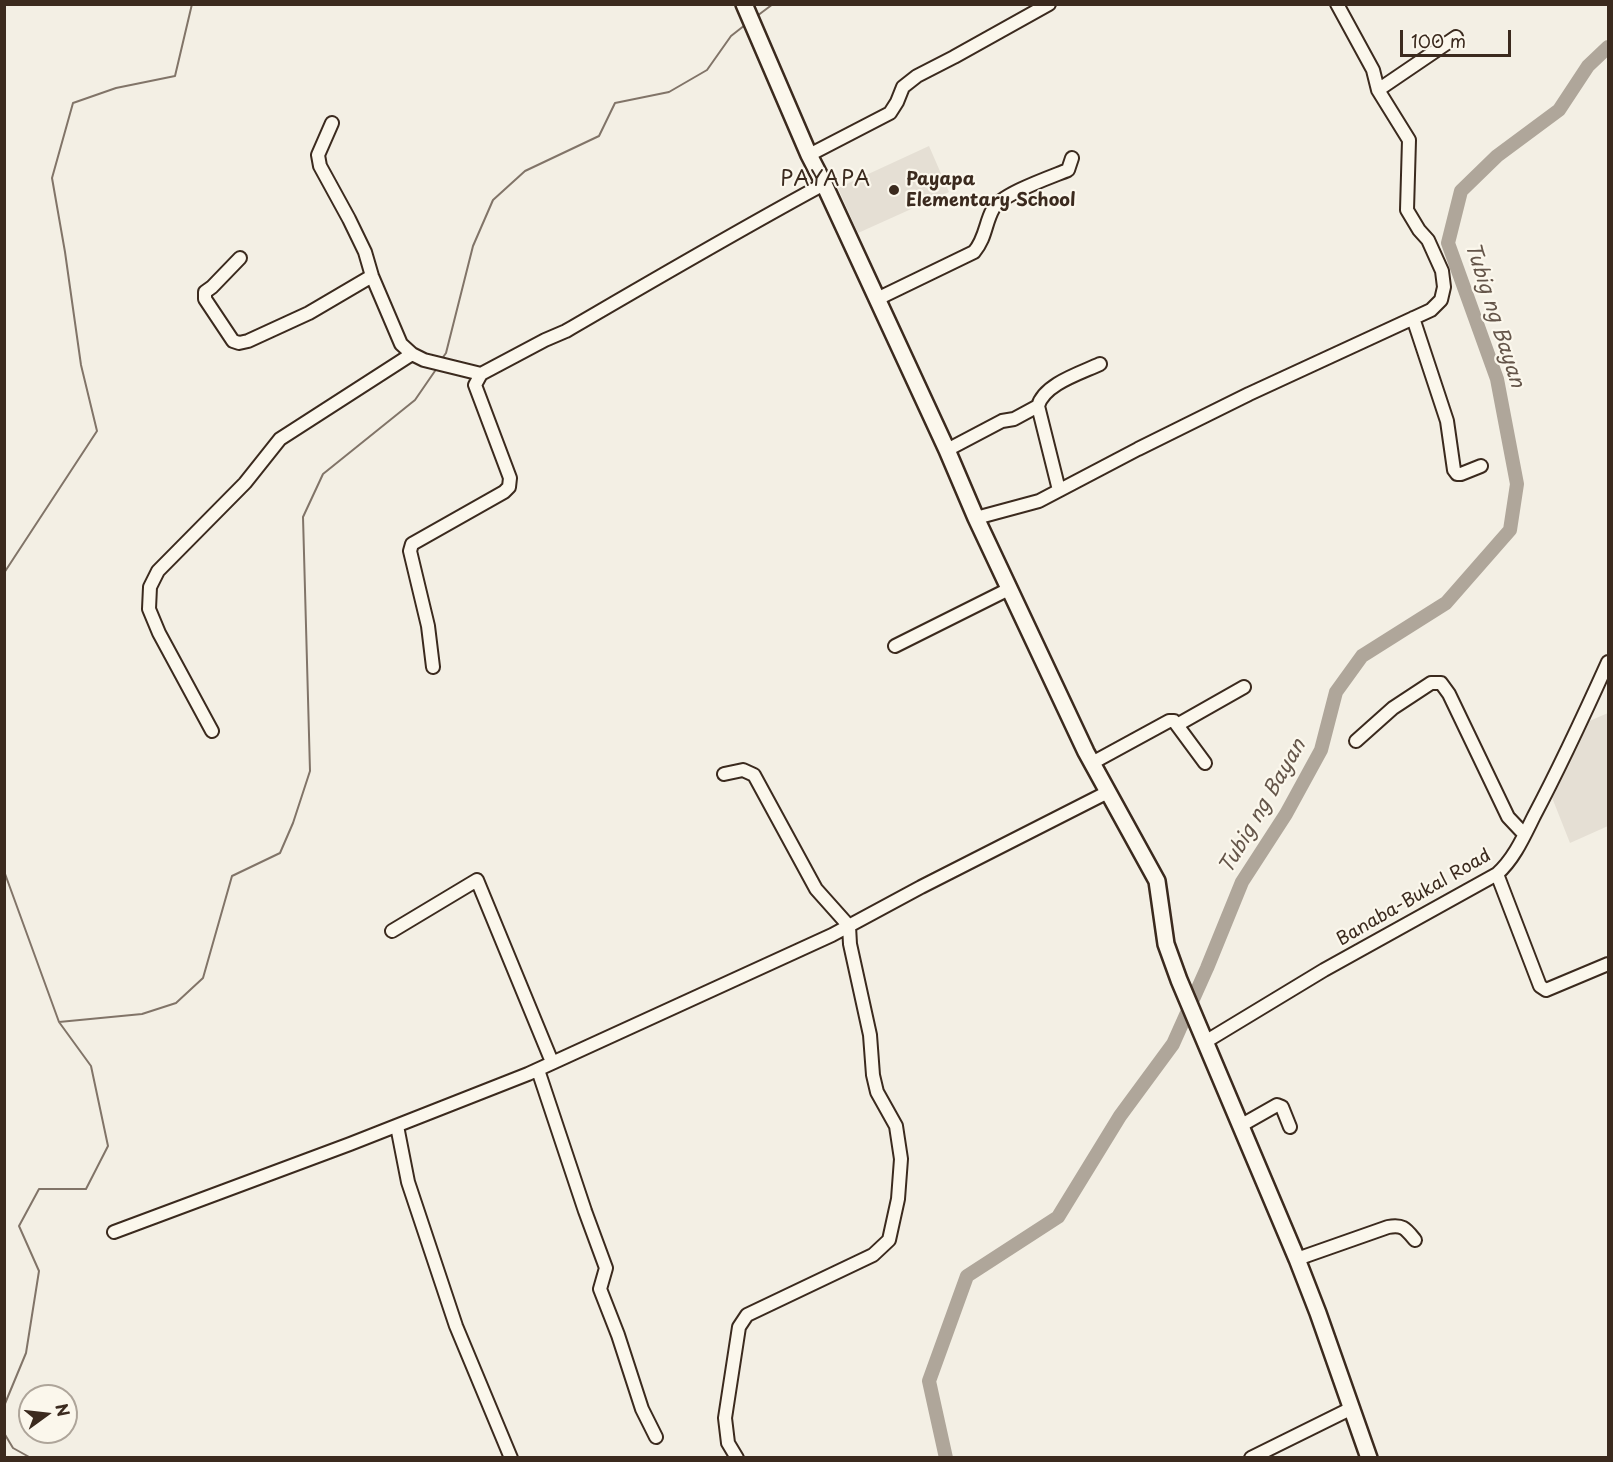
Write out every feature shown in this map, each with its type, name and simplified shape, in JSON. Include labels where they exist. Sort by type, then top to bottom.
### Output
[{"type":"main road","points":[[749,16],[809,155],[947,450],[1009,589],[1092,763],[1157,881],[1166,944],[1179,980],[1297,1259],[1369,1458]]},
{"type":"street","points":[[809,155],[890,113],[903,87],[917,75],[1049,4]]},
{"type":"street","points":[[976,518],[1039,501],[1249,394],[1431,310],[1441,300],[1444,287],[1442,271],[1428,240],[1407,210],[1409,140],[1378,90],[1373,70],[1336,4]]},
{"type":"street","points":[[1378,90],[1456,37]]},
{"type":"street","points":[[332,123],[318,156],[320,166],[365,252],[372,276],[400,344],[424,360],[482,374]]},
{"type":"street","points":[[877,299],[974,252],[980,245],[993,208],[1004,198],[1068,170],[1072,158]]},
{"type":"street","points":[[433,667],[428,626],[410,551],[412,544],[509,487],[510,478],[475,385],[482,374],[566,331],[693,259],[730,235],[824,184]]},
{"type":"street","points":[[240,258],[205,292],[205,298],[233,341],[239,343],[309,313],[372,276]]},
{"type":"street","points":[[1413,318],[1447,421],[1454,470],[1457,474],[1461,474],[1481,466]]},
{"type":"street","points":[[212,731],[148,609],[150,587],[158,571],[245,483],[280,439],[412,354]]},
{"type":"street","points":[[1059,490],[1038,406],[1040,398],[1052,387],[1100,364]]},
{"type":"street","points":[[947,450],[1002,420],[1014,419],[1038,406]]},
{"type":"street","points":[[895,646],[1009,589]]},
{"type":"street","name":"Banaba-Bukal Road","points":[[1205,1042],[1324,970],[1497,874],[1509,861],[1557,772],[1608,662]]},
{"type":"street","points":[[1356,741],[1393,708],[1431,682],[1441,683],[1449,694],[1508,817],[1524,834]]},
{"type":"street","points":[[1177,725],[1244,687]]},
{"type":"street","points":[[1092,763],[1169,721],[1174,721],[1205,763]]},
{"type":"street","points":[[724,774],[743,770],[754,775],[816,889],[849,926],[850,944],[870,1035],[873,1075],[877,1092],[896,1126],[901,1159],[898,1198],[889,1240],[873,1255],[747,1315],[739,1327],[725,1418],[728,1443],[737,1458]]},
{"type":"street","points":[[114,1232],[397,1126],[589,1047],[849,926],[1108,792]]},
{"type":"street","points":[[1497,874],[1540,986],[1546,990],[1608,964]]},
{"type":"street","points":[[392,931],[477,880],[552,1062]]},
{"type":"street","points":[[537,1070],[606,1268],[600,1289],[642,1409],[656,1437]]},
{"type":"street","points":[[1240,1126],[1277,1105],[1281,1107],[1290,1127]]},
{"type":"street","points":[[397,1126],[408,1182],[452,1315],[511,1458]]},
{"type":"street","points":[[1297,1259],[1396,1225],[1404,1227],[1416,1240]]},
{"type":"street","points":[[1251,1458],[1352,1408]]},
{"type":"shaded area","name":"Payapa Elementary School","points":[[929,146],[949,192],[858,233],[838,188]]},
{"type":"shaded area","points":[[1608,713],[1608,826],[1570,843],[1551,795],[1587,722]]},
{"type":"waterway","points":[[4,573],[97,431],[81,365],[52,178],[73,103],[116,88],[175,76],[192,4]]},
{"type":"waterway","points":[[757,16],[773,4]]},
{"type":"waterway","points":[[441,360],[446,353],[473,246],[493,200],[525,171],[599,136],[615,103],[669,92],[707,70],[731,36],[745,25]]},
{"type":"waterway","name":"Tubig ng Bayan","points":[[946,1458],[929,1381],[967,1276],[1058,1217],[1120,1116],[1173,1044],[1242,882],[1286,814],[1321,750],[1336,692],[1362,656],[1446,603],[1510,530],[1517,484],[1497,379],[1448,243],[1461,191],[1497,156],[1559,110],[1588,66],[1608,47]]},
{"type":"waterway","points":[[59,1022],[142,1014],[176,1003],[203,978],[232,876],[280,853],[293,823],[310,771],[303,517],[323,474],[415,400],[437,368]]},
{"type":"waterway","points":[[4,871],[59,1022],[91,1066],[108,1146],[86,1189],[39,1189],[19,1226],[39,1271],[26,1353],[4,1406]]},
{"type":"waterway","points":[[4,1433],[13,1448],[31,1458]]},
{"type":"place","name":"Payapa Elementary School","points":[[894,190]]},
{"type":"district","name":"PAYAPA","points":[[826,180]]}]
